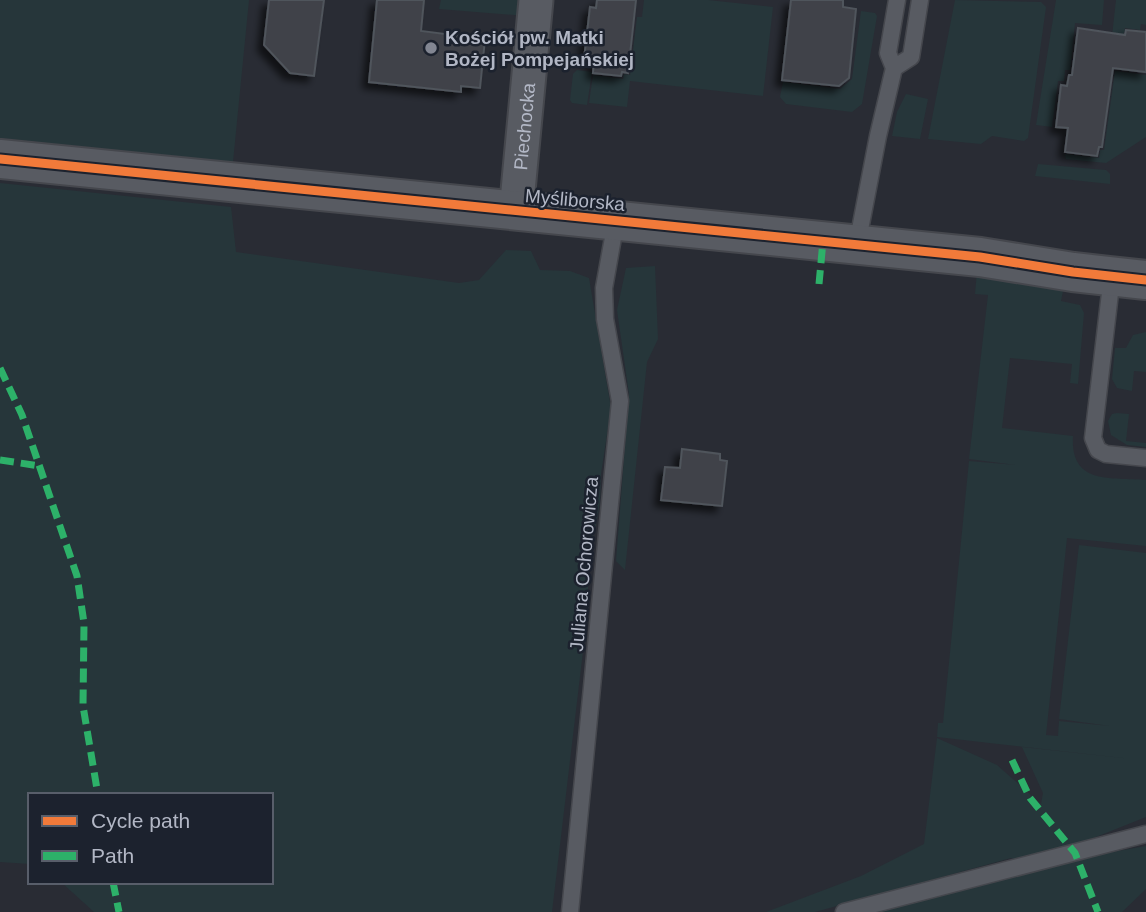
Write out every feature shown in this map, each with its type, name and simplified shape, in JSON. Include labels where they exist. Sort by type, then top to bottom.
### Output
[{"type":"street","name":"Piechocka","points":[[516,212],[536,0]]},
{"type":"street","name":"Myśliborska","points":[[0,159],[980,257],[1129,278]]},
{"type":"lane","points":[[857,245],[894,68],[888,53],[897,0]]},
{"type":"lane","points":[[894,68],[911,57],[920,0]]},
{"type":"lane","name":"Juliana Ochorowicza","points":[[570,912],[620,401],[606,319],[604,288],[616,221]]},
{"type":"lane","points":[[1129,278],[1093,438],[1098,450],[1106,454],[1146,458]]},
{"type":"lane","points":[[845,912],[1146,834]]},
{"type":"shaded area","points":[[0,0],[249,0],[233,162],[0,138]]},
{"type":"shaded area","points":[[441,0],[529,0],[527,16],[439,9]]},
{"type":"shaded area","points":[[644,0],[708,0],[773,7],[763,96],[630,81],[627,107],[589,103],[593,75],[623,79],[624,74],[630,75],[637,17],[642,17]]},
{"type":"shaded area","points":[[955,0],[1041,2],[1046,7],[1028,138],[1024,141],[992,136],[981,144],[928,139]]},
{"type":"shaded area","points":[[1056,0],[1104,0],[1102,25],[1075,23],[1070,70],[1065,70],[1064,81],[1058,81],[1052,127],[1036,125]]},
{"type":"shaded area","points":[[1116,0],[1146,0],[1146,25],[1141,24],[1140,30],[1125,28],[1124,38],[1112,36]]},
{"type":"shaded area","points":[[861,11],[875,13],[877,16],[862,104],[852,112],[786,104],[780,97],[783,82],[840,89],[852,79]]},
{"type":"shaded area","points":[[577,70],[592,72],[587,105],[572,103],[570,100],[573,74]]},
{"type":"shaded area","points":[[1115,71],[1146,75],[1146,137],[1106,163],[1066,159],[1065,154],[1099,158],[1100,150],[1104,150]]},
{"type":"shaded area","points":[[906,94],[928,99],[920,139],[892,136],[897,112]]},
{"type":"shaded area","points":[[1038,164],[1106,170],[1110,174],[1110,184],[1035,176]]},
{"type":"shaded area","points":[[0,183],[231,207],[236,252],[459,283],[479,280],[506,250],[531,251],[540,270],[570,271],[589,278],[611,408],[601,474],[600,502],[586,559],[589,601],[552,912],[94,912],[63,884],[273,884],[273,793],[28,793],[28,864],[0,862]]},
{"type":"shaded area","points":[[655,266],[658,339],[647,362],[625,570],[616,561],[629,394],[617,310],[626,268]]},
{"type":"shaded area","points":[[977,271],[1063,291],[1061,301],[1080,305],[1084,313],[1078,384],[1070,383],[1072,364],[1010,358],[1002,428],[1073,436],[1074,452],[1085,471],[1106,478],[1146,480],[1146,546],[1067,538],[1046,735],[1058,736],[1059,721],[1110,726],[1059,719],[1079,545],[1146,553],[1146,817],[1076,845],[1095,855],[1146,846],[1146,889],[1122,912],[871,912],[1041,870],[1011,858],[815,912],[766,912],[861,876],[924,844],[937,738],[997,765],[1041,804],[1043,793],[1022,747],[1132,759],[937,737],[938,723],[943,723],[969,461],[1016,465],[969,459],[988,295],[975,294]]},
{"type":"shaded area","points":[[1146,332],[1146,372],[1134,371],[1132,391],[1117,388],[1112,379],[1115,348],[1126,348],[1133,335]]},
{"type":"shaded area","points":[[1112,414],[1129,414],[1126,441],[1146,443],[1146,447],[1127,445],[1111,435],[1108,421]]},
{"type":"building","points":[[269,0],[324,0],[314,76],[290,73],[264,45]]},
{"type":"building","name":"Kościół pw. Matki Bożej Pompejańskiej","points":[[377,0],[424,0],[421,31],[485,39],[480,88],[461,86],[461,92],[369,82]]},
{"type":"building","points":[[597,0],[636,0],[628,73],[622,72],[621,76],[593,73],[594,59],[584,59],[590,7],[596,8]]},
{"type":"building","points":[[791,0],[843,0],[843,7],[856,9],[849,78],[839,86],[782,80]]},
{"type":"building","points":[[1078,28],[1125,35],[1126,30],[1146,32],[1146,72],[1113,68],[1102,147],[1099,147],[1097,156],[1065,152],[1068,128],[1056,127],[1061,85],[1067,86],[1069,75],[1072,75]]},
{"type":"building","points":[[682,449],[720,454],[720,460],[727,461],[722,506],[661,500],[665,467],[680,468]]},
{"type":"marked path","points":[[819,284],[823,241]]},
{"type":"marked path","points":[[0,368],[22,415],[77,576],[84,623],[83,706],[98,793]]},
{"type":"marked path","points":[[0,460],[40,466]]},
{"type":"marked path","points":[[1012,760],[1030,798],[1075,853],[1098,912]]},
{"type":"marked path","points":[[113,884],[119,912]]},
{"type":"cycle path","points":[[0,159],[980,257],[1146,280]]},
{"type":"place","name":"Kościół pw. Matki Bożej Pompejańskiej","points":[[431,48]]}]
